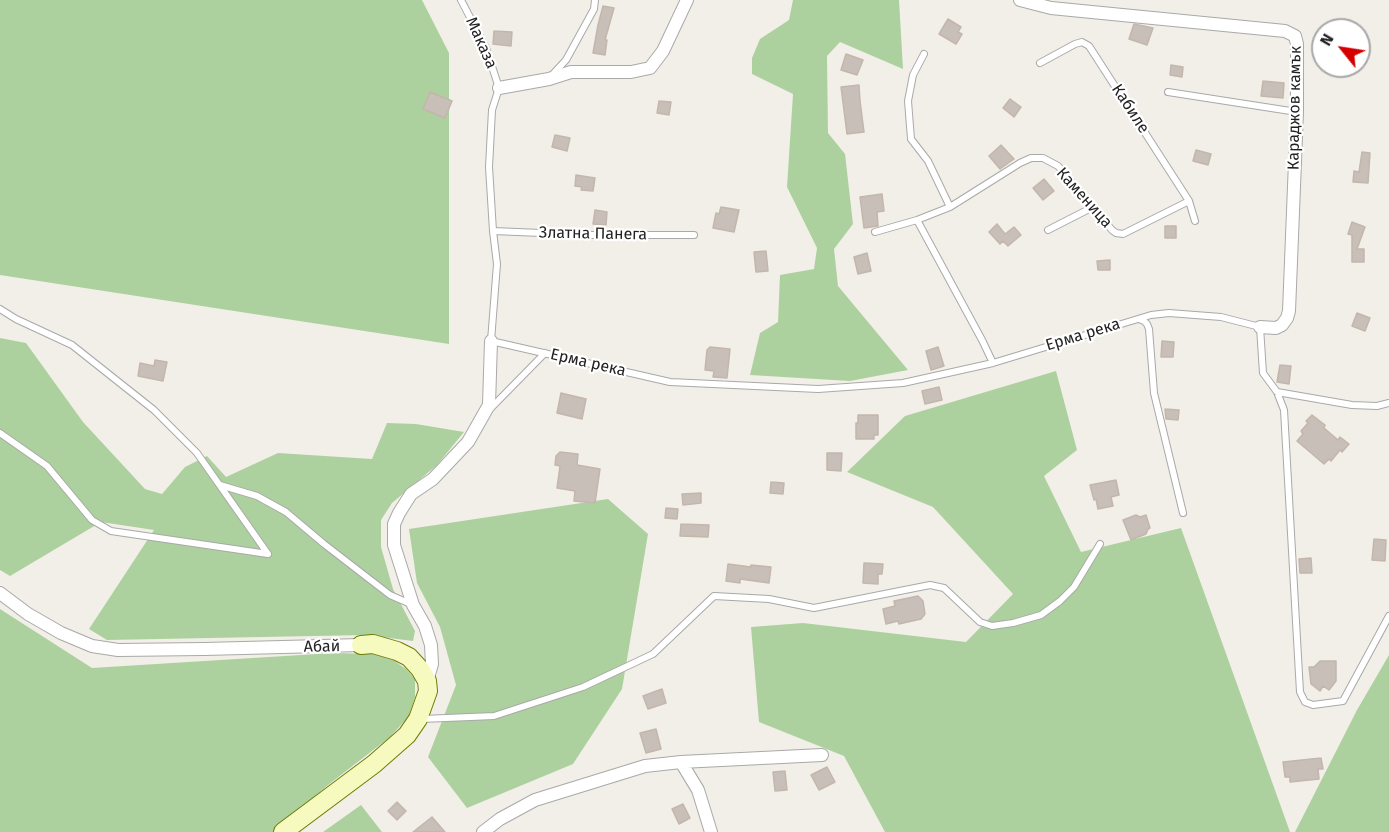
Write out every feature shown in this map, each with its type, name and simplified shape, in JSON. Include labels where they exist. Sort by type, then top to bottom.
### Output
[{"type":"street","points":[[500,88],[549,79],[571,72],[631,72],[650,68],[663,51],[687,0]]},
{"type":"street","name":"Караджов камък","points":[[1020,0],[1051,8],[1285,31],[1295,36],[1297,112],[1289,311],[1282,325],[1276,328],[1260,327]]},
{"type":"street","points":[[283,832],[374,764],[407,735],[418,719],[429,691],[427,681],[432,664],[431,645],[425,626],[413,605],[394,545],[393,524],[411,494],[433,479],[468,442],[489,405],[491,341]]},
{"type":"street","name":"Абай","points":[[0,593],[28,614],[61,633],[92,646],[118,650],[373,644],[409,657],[427,681]]},
{"type":"street","points":[[483,832],[500,819],[535,800],[645,766],[822,755]]},
{"type":"street","points":[[681,762],[698,790],[711,832]]},
{"type":"lane","name":"Маказа","points":[[461,0],[486,48],[500,88]]},
{"type":"lane","points":[[549,79],[566,60],[594,9],[595,0]]},
{"type":"lane","name":"Кабиле","points":[[1040,63],[1075,44],[1082,42],[1089,46],[1189,201],[1195,221]]},
{"type":"lane","points":[[924,54],[913,75],[908,101],[911,139],[928,160],[950,207]]},
{"type":"lane","points":[[491,341],[497,264],[489,156],[492,110],[500,88]]},
{"type":"lane","points":[[1168,92],[1297,112]]},
{"type":"lane","name":"Каменица","points":[[875,232],[917,220],[950,207],[1031,158],[1043,158],[1058,166],[1116,233],[1123,234],[1189,201]]},
{"type":"lane","points":[[1048,230],[1093,207]]},
{"type":"lane","points":[[917,220],[993,363]]},
{"type":"lane","name":"Златна Панега","points":[[493,231],[590,235],[694,235]]},
{"type":"lane","points":[[0,309],[16,320],[72,345],[154,410],[197,453],[268,554],[111,531],[92,520],[47,466],[0,433]]},
{"type":"lane","name":"Ерма река","points":[[491,341],[670,382],[818,389],[903,382],[993,363],[1151,315],[1169,313],[1221,317],[1260,327]]},
{"type":"lane","points":[[1138,318],[1144,321],[1149,329],[1154,393],[1183,513]]},
{"type":"lane","points":[[1260,327],[1263,374],[1277,392],[1284,410],[1300,692],[1305,702],[1313,705],[1343,701],[1389,616]]},
{"type":"lane","points":[[482,417],[546,354]]},
{"type":"lane","points":[[1277,392],[1352,405],[1377,406],[1389,403]]},
{"type":"lane","points":[[220,484],[257,496],[286,512],[390,595],[413,605]]},
{"type":"lane","points":[[418,719],[494,716],[583,687],[653,654],[714,596],[769,599],[814,608],[930,585],[944,588],[980,622],[992,626],[1013,623],[1041,615],[1060,601],[1074,587],[1100,544]]},
{"type":"green space","points":[[0,0],[422,0],[449,53],[449,344],[0,275]]},
{"type":"green space","points":[[793,0],[899,0],[903,69],[840,42],[827,56],[828,133],[845,154],[853,224],[834,249],[838,286],[908,370],[850,381],[750,375],[760,333],[778,322],[780,275],[814,269],[817,248],[787,187],[793,94],[752,74],[752,58],[760,39],[789,20]]},
{"type":"green space","points":[[0,338],[26,343],[83,422],[145,489],[162,494],[185,467],[207,456],[226,477],[278,453],[372,459],[387,423],[416,424],[464,432],[437,465],[392,503],[381,520],[381,547],[393,589],[415,631],[413,641],[366,635],[107,640],[89,629],[154,530],[101,522],[10,576],[0,570]]},
{"type":"green space","points":[[1056,371],[1077,450],[1044,476],[1081,552],[1181,528],[1290,832],[885,832],[844,756],[759,722],[751,627],[803,623],[966,642],[1013,594],[933,507],[847,472],[905,416]]},
{"type":"green space","points":[[608,499],[648,534],[622,689],[573,764],[467,808],[428,757],[456,685],[440,627],[417,583],[409,529]]},
{"type":"green space","points":[[0,609],[92,668],[333,653],[374,654],[393,660],[406,669],[415,679],[415,697],[409,716],[390,737],[328,785],[273,832],[0,832]]},
{"type":"green space","points":[[1389,655],[1389,832],[1295,832],[1357,710]]},
{"type":"green space","points":[[361,805],[382,832],[323,832]]},
{"type":"building","points":[[603,6],[614,8],[605,40],[607,40],[605,55],[593,53]]},
{"type":"building","points":[[948,19],[961,27],[958,32],[962,34],[956,44],[939,34]]},
{"type":"building","points":[[1134,24],[1153,28],[1147,45],[1129,39]]},
{"type":"building","points":[[494,31],[512,32],[511,46],[493,44]]},
{"type":"building","points":[[846,54],[863,60],[857,75],[841,70]]},
{"type":"building","points":[[1171,65],[1183,67],[1182,77],[1170,75]]},
{"type":"building","points":[[1263,81],[1284,83],[1283,98],[1261,96]]},
{"type":"building","points":[[859,85],[864,132],[847,134],[841,87]]},
{"type":"building","points":[[430,92],[452,101],[445,118],[423,109]]},
{"type":"building","points":[[1010,99],[1021,107],[1014,117],[1003,108]]},
{"type":"building","points":[[659,101],[671,102],[669,115],[657,113]]},
{"type":"building","points":[[555,135],[570,138],[567,151],[552,147]]},
{"type":"building","points":[[1001,145],[1014,159],[1000,169],[989,156]]},
{"type":"building","points":[[1196,150],[1211,154],[1208,165],[1193,161]]},
{"type":"building","points":[[1362,152],[1370,153],[1368,183],[1353,182],[1354,171],[1359,172]]},
{"type":"building","points":[[576,175],[595,178],[593,191],[581,190],[582,187],[575,186]]},
{"type":"building","points":[[1044,179],[1054,191],[1043,200],[1033,188]]},
{"type":"building","points":[[882,194],[884,211],[877,212],[878,226],[864,228],[860,197]]},
{"type":"building","points":[[721,207],[739,210],[734,232],[713,228],[716,213],[719,214]]},
{"type":"building","points":[[595,210],[607,212],[606,225],[593,224]]},
{"type":"building","points":[[1352,222],[1365,227],[1357,249],[1364,249],[1364,262],[1352,262],[1352,235],[1348,234]]},
{"type":"building","points":[[997,224],[1005,234],[1014,227],[1021,235],[1008,246],[1003,241],[1000,244],[989,232]]},
{"type":"building","points":[[1165,226],[1176,226],[1176,238],[1165,238]]},
{"type":"building","points":[[766,251],[768,271],[756,272],[754,252]]},
{"type":"building","points":[[867,253],[871,271],[858,274],[854,257]]},
{"type":"building","points":[[1110,260],[1110,270],[1098,270],[1097,261]]},
{"type":"building","points":[[1357,313],[1370,318],[1365,331],[1352,326]]},
{"type":"building","points":[[1162,341],[1174,342],[1173,357],[1161,357]]},
{"type":"building","points":[[710,347],[730,349],[727,378],[713,377],[714,371],[705,370],[707,350]]},
{"type":"building","points":[[938,347],[944,366],[931,370],[926,351]]},
{"type":"building","points":[[155,360],[167,362],[163,381],[138,376],[140,363],[154,366]]},
{"type":"building","points":[[1280,365],[1291,366],[1289,384],[1277,382]]},
{"type":"building","points":[[939,387],[942,400],[925,404],[922,391]]},
{"type":"building","points":[[561,393],[586,399],[582,419],[557,413]]},
{"type":"building","points":[[1165,409],[1179,410],[1178,420],[1166,419]]},
{"type":"building","points":[[858,415],[878,415],[878,435],[874,435],[874,439],[856,439]]},
{"type":"building","points":[[1312,415],[1325,425],[1324,428],[1338,440],[1340,437],[1349,444],[1342,452],[1340,450],[1331,461],[1329,459],[1324,464],[1297,441],[1303,434],[1301,431],[1308,423],[1306,421]]},
{"type":"building","points":[[560,452],[578,454],[577,465],[600,469],[595,503],[574,501],[575,491],[557,488],[560,466],[555,465],[556,456]]},
{"type":"building","points":[[827,453],[842,453],[841,471],[827,470]]},
{"type":"building","points":[[1116,480],[1119,495],[1111,497],[1113,506],[1098,509],[1090,485]]},
{"type":"building","points":[[771,482],[784,483],[783,494],[770,493]]},
{"type":"building","points":[[701,493],[701,503],[683,505],[682,494]]},
{"type":"building","points":[[666,508],[678,509],[677,519],[665,518]]},
{"type":"building","points":[[1136,515],[1140,517],[1146,515],[1150,528],[1146,534],[1131,540],[1123,520]]},
{"type":"building","points":[[681,524],[709,525],[708,537],[680,536]]},
{"type":"building","points":[[1374,539],[1386,540],[1385,561],[1372,560]]},
{"type":"building","points":[[1311,558],[1312,573],[1300,573],[1299,559]]},
{"type":"building","points":[[864,563],[883,564],[882,574],[878,574],[878,584],[863,583]]},
{"type":"building","points":[[728,564],[771,567],[769,583],[740,579],[740,583],[726,581]]},
{"type":"building","points":[[918,596],[923,601],[925,614],[921,619],[899,624],[898,621],[886,624],[883,609],[895,606],[894,601]]},
{"type":"building","points":[[1320,661],[1336,661],[1336,681],[1329,690],[1323,686],[1320,691],[1311,684],[1309,667],[1314,667]]},
{"type":"building","points":[[662,689],[666,703],[648,709],[643,696]]},
{"type":"building","points":[[656,729],[661,749],[646,753],[640,733]]},
{"type":"building","points":[[1321,758],[1323,769],[1318,769],[1319,779],[1290,782],[1290,777],[1285,777],[1283,762]]},
{"type":"building","points":[[827,767],[835,782],[819,790],[811,775]]},
{"type":"building","points":[[785,771],[787,790],[775,791],[773,772]]},
{"type":"building","points":[[397,802],[406,811],[397,820],[388,811]]},
{"type":"building","points":[[683,804],[690,818],[679,824],[672,809]]},
{"type":"building","points":[[432,817],[445,832],[413,832]]}]
